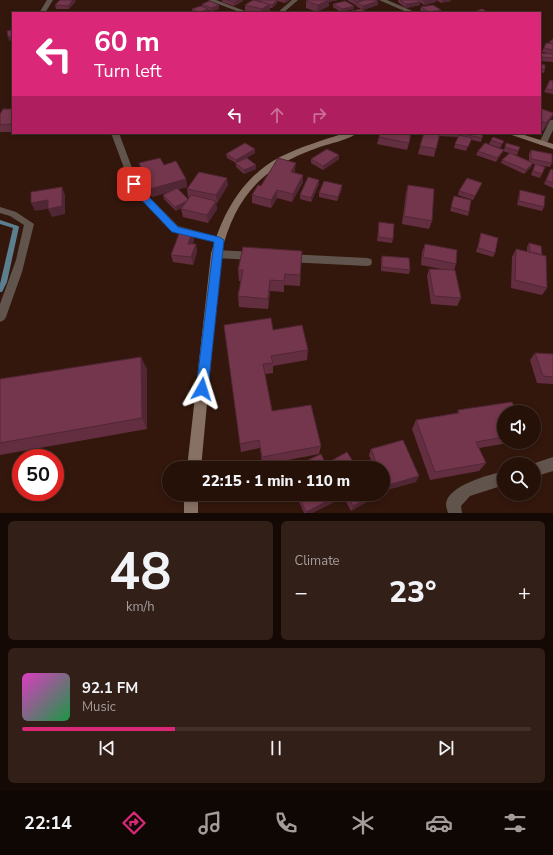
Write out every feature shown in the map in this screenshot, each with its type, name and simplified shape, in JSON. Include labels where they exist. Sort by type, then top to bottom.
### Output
[{"type":"main road","points":[[195,461],[216,254],[219,240],[234,206],[259,176],[282,159],[350,134]]},
{"type":"main road","points":[[513,134],[553,147]]},
{"type":"main road","points":[[191,501],[191,513]]},
{"type":"street","points":[[43,12],[50,0]]},
{"type":"street","points":[[210,0],[244,12]]},
{"type":"street","points":[[281,12],[295,0]]},
{"type":"street","points":[[382,0],[412,12]]},
{"type":"street","points":[[388,2],[404,0]]},
{"type":"street","points":[[543,143],[553,122]]},
{"type":"street","points":[[115,134],[134,184],[139,192],[175,229],[219,240]]},
{"type":"street","points":[[0,210],[13,214],[29,224],[24,249],[12,289],[0,317]]},
{"type":"street","points":[[216,254],[264,256]]},
{"type":"street","points":[[280,257],[367,262]]},
{"type":"street","points":[[541,468],[553,464]]},
{"type":"street","points":[[455,513],[453,504],[465,491],[497,480]]},
{"type":"building","points":[[60,0],[73,0],[68,6],[55,5]]},
{"type":"building","points":[[227,0],[239,0],[234,2]]},
{"type":"building","points":[[253,0],[270,4],[262,9],[245,5]]},
{"type":"building","points":[[255,0],[277,0],[272,5]]},
{"type":"building","points":[[329,0],[318,5],[306,1]]},
{"type":"building","points":[[365,0],[378,1],[363,6],[356,3]]},
{"type":"building","points":[[400,0],[417,0],[420,2],[406,4]]},
{"type":"building","points":[[210,1],[219,5],[211,8],[202,4]]},
{"type":"building","points":[[345,1],[354,6],[342,9],[333,4]]},
{"type":"building","points":[[433,5],[441,10],[429,12],[421,7]]},
{"type":"building","points":[[201,6],[208,9],[197,12],[192,9]]},
{"type":"building","points":[[361,9],[366,12],[354,12],[352,11]]},
{"type":"building","points":[[482,9],[488,12],[474,12]]},
{"type":"building","points":[[12,30],[12,36],[8,37],[7,31]]},
{"type":"building","points":[[546,43],[553,44],[553,50],[544,48]]},
{"type":"building","points":[[541,53],[553,54],[553,58],[541,57]]},
{"type":"building","points":[[541,64],[545,65],[545,69],[541,69]]},
{"type":"building","points":[[550,80],[553,81],[553,90],[546,89]]},
{"type":"building","points":[[3,109],[12,109],[11,124],[0,125],[0,114]]},
{"type":"building","points":[[542,109],[553,113],[546,123],[541,121]]},
{"type":"building","points":[[380,134],[411,134],[409,143],[379,137]]},
{"type":"building","points":[[424,134],[440,134],[436,149],[420,146]]},
{"type":"building","points":[[463,134],[483,134],[482,138]]},
{"type":"building","points":[[459,135],[472,138],[468,147],[455,144]]},
{"type":"building","points":[[493,137],[504,141],[502,144],[491,140]]},
{"type":"building","points":[[245,143],[255,149],[236,160],[226,154]]},
{"type":"building","points":[[485,143],[504,150],[497,158],[478,151]]},
{"type":"building","points":[[506,143],[520,147],[518,151],[505,147]]},
{"type":"building","points":[[327,149],[339,155],[323,166],[311,159]]},
{"type":"building","points":[[531,150],[552,154],[552,163],[531,159]]},
{"type":"building","points":[[510,153],[533,163],[526,170],[502,160]]},
{"type":"building","points":[[160,158],[164,165],[176,161],[186,179],[150,189],[139,163]]},
{"type":"building","points":[[247,158],[256,165],[244,170],[235,163]]},
{"type":"building","points":[[278,158],[296,163],[291,172],[303,175],[293,194],[277,190],[271,200],[252,195],[258,185],[261,186]]},
{"type":"building","points":[[535,164],[545,167],[542,174],[533,171]]},
{"type":"building","points":[[551,169],[553,170],[553,183],[546,180]]},
{"type":"building","points":[[199,172],[227,178],[216,195],[187,189]]},
{"type":"building","points":[[308,177],[319,180],[311,198],[300,195]]},
{"type":"building","points":[[467,178],[482,183],[475,196],[459,191]]},
{"type":"building","points":[[324,181],[342,185],[338,197],[319,193]]},
{"type":"building","points":[[408,185],[434,189],[432,221],[404,216]]},
{"type":"building","points":[[62,187],[62,206],[48,209],[48,200],[31,203],[31,192]]},
{"type":"building","points":[[177,188],[188,199],[175,207],[163,195]]},
{"type":"building","points":[[520,190],[545,196],[544,207],[519,201]]},
{"type":"building","points":[[191,195],[216,201],[207,215],[181,209]]},
{"type":"building","points":[[454,196],[471,200],[469,212],[451,207]]},
{"type":"building","points":[[379,222],[394,224],[393,239],[378,237]]},
{"type":"building","points":[[180,231],[192,232],[188,244],[196,244],[191,257],[171,255]]},
{"type":"building","points":[[481,233],[498,238],[495,253],[478,248]]},
{"type":"building","points":[[529,243],[541,246],[542,255],[530,252]]},
{"type":"building","points":[[425,244],[457,250],[456,264],[423,257]]},
{"type":"building","points":[[243,247],[302,251],[300,275],[285,274],[284,281],[270,280],[268,299],[238,296],[243,270],[238,270]]},
{"type":"building","points":[[516,249],[546,256],[547,288],[515,280]]},
{"type":"building","points":[[382,256],[409,258],[410,270],[382,267]]},
{"type":"building","points":[[429,269],[455,270],[461,298],[434,296]]},
{"type":"building","points":[[271,318],[273,330],[302,325],[308,350],[271,356],[273,363],[263,364],[272,411],[311,405],[321,446],[262,457],[259,440],[240,444],[224,325]]},
{"type":"building","points":[[535,353],[553,354],[553,377],[543,376]]},
{"type":"building","points":[[141,357],[142,418],[0,443],[0,379]]},
{"type":"building","points":[[512,402],[514,405],[497,405],[497,438],[476,442],[486,463],[435,472],[416,420],[459,413],[458,410]]},
{"type":"building","points":[[403,440],[419,476],[390,485],[390,461],[375,461],[371,449]]},
{"type":"building","points":[[347,452],[353,461],[331,461]]},
{"type":"building","points":[[321,454],[324,461],[306,461]]},
{"type":"building","points":[[301,501],[327,501],[306,512]]},
{"type":"building","points":[[350,501],[362,501],[353,506]]},
{"type":"waterway","points":[[0,222],[16,227],[4,282],[0,290]]},
{"type":"route","points":[[134,184],[139,192],[175,229],[219,240],[216,254],[202,389]]}]
